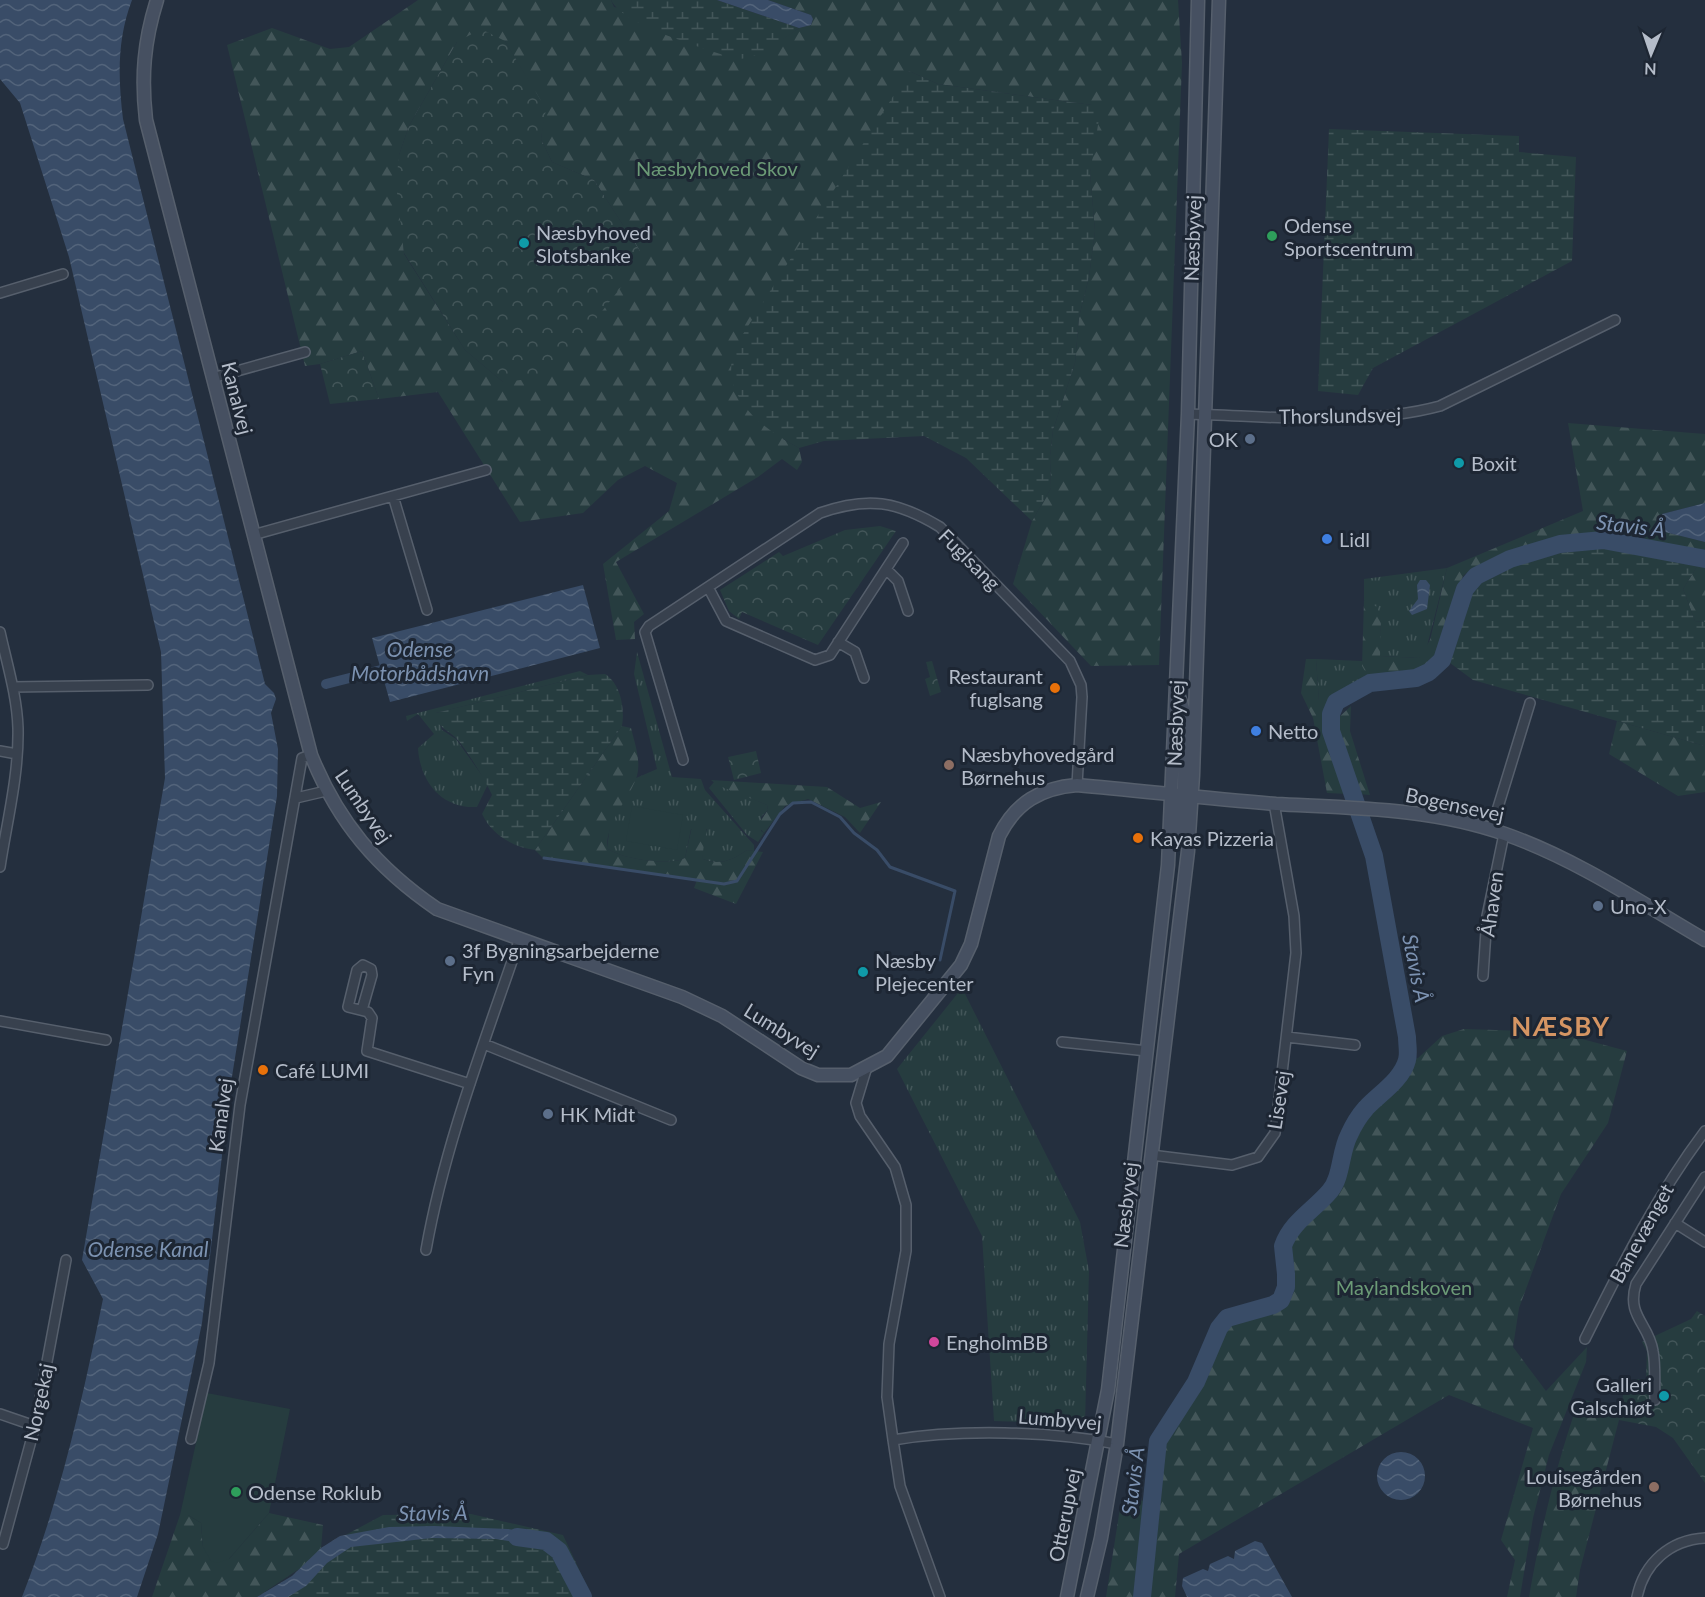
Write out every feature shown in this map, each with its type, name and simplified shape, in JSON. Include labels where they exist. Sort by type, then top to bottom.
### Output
[{"type":"street","name":"Kanalvej","points":[[157,0],[144,49],[142,73],[146,120],[311,755],[302,758],[240,1105],[215,1326],[191,1438]]},
{"type":"street","name":"Næsbyvej","points":[[1099,1440],[1108,1390],[1168,865],[1188,414],[1198,0]]},
{"type":"street","points":[[1210,0],[1217,60]]},
{"type":"street","name":"Næsbyvej","points":[[1117,1444],[1192,797],[1219,0]]},
{"type":"street","points":[[0,293],[63,274]]},
{"type":"street","name":"Thorslundsvej","points":[[1188,414],[1363,418],[1409,414],[1440,406],[1615,320]]},
{"type":"street","points":[[212,378],[305,352]]},
{"type":"street","points":[[253,535],[486,470]]},
{"type":"street","points":[[393,496],[427,610]]},
{"type":"street","name":"Fuglsang","points":[[683,760],[645,632],[649,626],[820,513],[841,505],[865,502],[891,504],[916,512],[940,527],[1071,661],[1081,685],[1082,697],[1077,784]]},
{"type":"street","points":[[708,587],[726,621],[814,660],[830,655],[903,543]]},
{"type":"street","points":[[886,569],[898,581],[908,611]]},
{"type":"street","points":[[0,632],[13,687],[17,754],[0,867]]},
{"type":"street","points":[[838,642],[855,652],[864,678]]},
{"type":"street","points":[[13,687],[148,685]]},
{"type":"street","points":[[1176,689],[1185,714],[1184,788],[1192,797]]},
{"type":"street","points":[[1491,830],[1530,703]]},
{"type":"street","points":[[0,751],[17,754]]},
{"type":"street","name":"Lumbyvej","points":[[311,755],[326,791],[357,837],[405,887],[437,909],[682,997],[722,1016],[801,1068],[818,1075],[851,1075],[866,1070]]},
{"type":"street","name":"Bogensevej","points":[[866,1070],[887,1056],[961,965],[970,944],[999,836],[1006,823],[1025,801],[1055,786],[1077,784],[1192,797],[1383,810],[1425,815],[1491,830],[1566,860],[1705,940]]},
{"type":"street","points":[[296,798],[326,791]]},
{"type":"street","points":[[1172,794],[1182,803],[1183,887]]},
{"type":"street","name":"Lisevej","points":[[1150,1155],[1232,1165],[1258,1157],[1275,1133],[1296,953],[1294,916],[1274,803]]},
{"type":"street","name":"Åhaven","points":[[1483,976],[1487,916],[1504,834]]},
{"type":"street","points":[[426,1250],[432,1215],[470,1084],[519,938]]},
{"type":"street","points":[[362,1011],[372,975],[371,969],[363,965],[357,970],[348,1007],[362,1011],[368,1012],[372,1018],[367,1051],[470,1084]]},
{"type":"street","points":[[0,1021],[106,1041]]},
{"type":"street","points":[[1287,1037],[1355,1045]]},
{"type":"street","points":[[1062,1042],[1147,1051]]},
{"type":"street","points":[[484,1044],[671,1120]]},
{"type":"street","points":[[866,1070],[856,1103],[860,1116],[895,1167],[906,1205],[906,1251],[889,1344],[887,1397],[893,1440],[900,1486],[940,1597]]},
{"type":"street","name":"Banevænget","points":[[1585,1339],[1641,1228],[1705,1131]]},
{"type":"street","name":"Banevænget","points":[[1655,1400],[1653,1350],[1635,1312],[1632,1296],[1636,1284],[1705,1177]]},
{"type":"street","points":[[1675,1222],[1705,1242]]},
{"type":"street","name":"Norgekaj","points":[[3,1544],[35,1426],[66,1260]]},
{"type":"street","points":[[0,1414],[35,1426]]},
{"type":"street","name":"Lumbyvej","points":[[893,1440],[981,1434],[1099,1440],[1117,1444]]},
{"type":"street","name":"Otterupvej","points":[[1067,1597],[1099,1440]]},
{"type":"street","name":"Otterupvej","points":[[1087,1597],[1101,1538],[1117,1444]]},
{"type":"street","points":[[1637,1597],[1645,1573],[1655,1559],[1672,1546],[1705,1538]]},
{"type":"green space","name":"Næsbyhoved Skov","points":[[418,0],[611,0],[614,7],[775,44],[799,28],[811,25],[813,19],[811,15],[768,0],[1178,0],[1182,63],[1159,665],[1091,666],[1013,584],[1032,521],[1051,488],[1050,456],[1053,430],[1075,363],[1079,317],[1089,277],[1095,231],[1090,173],[1093,143],[1092,105],[938,84],[909,71],[783,439],[799,448],[802,462],[797,470],[782,459],[758,477],[616,562],[644,614],[634,622],[635,639],[616,640],[603,564],[669,511],[677,483],[645,466],[618,480],[583,513],[520,522],[438,392],[379,399],[362,351],[320,364],[305,366],[227,45],[272,28],[330,49],[349,47]],"holes":[[[505,41],[545,109],[541,139],[552,162],[594,180],[639,250],[503,382],[465,350],[404,254],[399,155],[409,126],[457,42]]]},
{"type":"green space","points":[[611,0],[717,0],[799,28],[760,53],[734,59],[666,35],[631,19]]},
{"type":"green space","points":[[481,29],[505,41],[546,109],[541,139],[552,162],[594,180],[639,250],[636,267],[630,276],[560,364],[529,379],[503,382],[465,350],[404,253],[396,184],[399,155],[409,126],[457,42]]},
{"type":"green space","points":[[909,71],[938,84],[1092,105],[1100,113],[1090,173],[1095,231],[1089,277],[1079,317],[1075,363],[1053,430],[1050,456],[1051,488],[1032,521],[966,458],[924,436],[824,441],[799,448],[767,428],[749,411],[741,402],[732,379],[733,350]]},
{"type":"green space","points":[[1329,129],[1519,136],[1519,152],[1576,157],[1572,261],[1373,368],[1358,395],[1318,391]]},
{"type":"green space","points":[[362,351],[379,399],[330,404],[320,364]]},
{"type":"green space","points":[[1568,423],[1705,434],[1705,503],[1662,514],[1665,532],[1705,542],[1705,553],[1614,533],[1581,535],[1513,552],[1476,567],[1464,575],[1455,597],[1443,641],[1431,665],[1423,671],[1410,675],[1368,676],[1362,666],[1364,600],[1377,607],[1381,619],[1380,656],[1419,658],[1430,640],[1447,568],[1583,511]]},
{"type":"green space","points":[[880,526],[896,531],[818,645],[742,612],[739,619],[729,611],[720,590],[779,552],[783,556],[845,530]]},
{"type":"green space","points":[[1577,548],[1610,548],[1698,565],[1683,589],[1695,621],[1705,622],[1705,746],[1473,680],[1446,660],[1462,623],[1469,594],[1477,584],[1501,570]]},
{"type":"green space","points":[[1698,565],[1705,567],[1705,622],[1695,621],[1683,589]]},
{"type":"green space","points":[[1447,568],[1426,650],[1419,658],[1379,656],[1381,619],[1364,600],[1364,579]]},
{"type":"green space","points":[[637,652],[672,777],[701,779],[705,790],[754,845],[754,851],[747,850],[736,857],[720,862],[703,859],[701,845],[707,829],[691,829],[685,858],[678,860],[657,861],[633,858],[607,848],[610,825],[636,778],[657,769],[634,674]]},
{"type":"green space","points":[[1306,659],[1316,659],[1319,701],[1329,702],[1324,713],[1325,723],[1348,794],[1327,793],[1313,718],[1301,693]]},
{"type":"green space","points":[[1316,659],[1362,661],[1368,676],[1344,688],[1329,702],[1319,702]]},
{"type":"green space","points":[[932,661],[941,692],[930,696],[925,679],[930,677],[926,662]]},
{"type":"green space","points":[[580,671],[588,675],[436,713],[442,730],[456,739],[488,784],[477,807],[464,806],[443,798],[428,782],[423,772],[418,748],[434,734],[418,714],[407,721],[406,716]]},
{"type":"green space","points":[[605,674],[615,684],[621,697],[622,726],[535,850],[504,839],[491,828],[482,814],[492,795],[486,782],[456,738],[435,719],[436,713],[588,675]]},
{"type":"green space","points":[[1351,706],[1350,731],[1370,795],[1359,794],[1336,735],[1337,719]]},
{"type":"green space","points":[[1617,721],[1705,746],[1705,792],[1678,796],[1609,754]]},
{"type":"green space","points":[[622,726],[631,728],[637,754],[638,773],[610,829],[607,848],[633,858],[657,861],[678,860],[685,858],[693,822],[706,824],[703,859],[720,862],[736,857],[747,850],[763,852],[736,904],[694,888],[697,880],[542,857],[535,850]]},
{"type":"green space","points":[[756,751],[761,773],[734,780],[728,757]]},
{"type":"green space","points":[[711,780],[827,787],[860,808],[881,802],[860,833],[845,817],[808,799],[785,806],[764,833],[757,825],[768,810],[767,805],[717,785]]},
{"type":"green space","points":[[714,782],[767,805],[768,810],[761,817],[761,831],[764,833],[758,842],[747,835],[709,788]]},
{"type":"green space","points":[[632,806],[683,815],[677,850],[626,841]]},
{"type":"green space","points":[[962,988],[1080,1222],[1089,1271],[1085,1424],[994,1421],[982,1236],[897,1069]]},
{"type":"green space","name":"Maylandskoven","points":[[1464,1029],[1556,1032],[1627,1051],[1608,1123],[1561,1194],[1519,1308],[1513,1347],[1546,1391],[1587,1347],[1586,1362],[1549,1455],[1533,1518],[1520,1597],[1507,1597],[1515,1560],[1501,1540],[1533,1428],[1449,1395],[1179,1554],[1175,1597],[1106,1597],[1121,1502],[1154,1500],[1158,1441],[1196,1382],[1219,1328],[1227,1318],[1273,1305],[1281,1299],[1286,1287],[1283,1246],[1292,1230],[1335,1184],[1344,1147],[1354,1126],[1389,1087],[1407,1061],[1418,1058],[1442,1036]]},
{"type":"green space","name":"Galleri Galschiøt","points":[[1697,1311],[1705,1316],[1705,1483],[1673,1438],[1656,1427],[1619,1420],[1625,1383],[1635,1379],[1646,1379],[1647,1351],[1642,1342],[1691,1319]]},
{"type":"green space","points":[[207,1393],[290,1409],[269,1513],[229,1559],[217,1563],[211,1561],[203,1547],[201,1523],[188,1515],[180,1515]]},
{"type":"green space","points":[[1579,1399],[1620,1408],[1619,1420],[1580,1570],[1576,1597],[1529,1597],[1550,1497]]},
{"type":"green space","points":[[269,1513],[323,1525],[321,1548],[308,1563],[257,1597],[152,1597],[180,1515],[188,1515],[201,1523],[203,1547],[229,1559]]},
{"type":"green space","points":[[471,1514],[563,1535],[592,1597],[257,1597],[292,1576],[321,1548],[383,1515]]},
{"type":"water","name":"Odense Kanal","points":[[0,0],[132,0],[121,44],[120,89],[123,119],[265,684],[274,693],[276,699],[271,713],[278,749],[277,796],[230,1089],[202,1323],[158,1534],[137,1597],[22,1597],[59,1487],[103,1299],[82,1260],[165,778],[161,652],[69,257],[20,103],[0,79]]},
{"type":"water","points":[[717,0],[768,0],[811,15],[813,19],[811,25],[799,28]]},
{"type":"water","points":[[1705,503],[1705,542],[1665,532],[1660,528],[1662,514]]},
{"type":"water","points":[[1420,580],[1426,580],[1430,585],[1427,609],[1412,615],[1409,611],[1418,599],[1417,585]]},
{"type":"water","name":"Odense Motorbådshavn","points":[[583,585],[600,648],[390,702],[372,638]]},
{"type":"water","points":[[1396,1452],[1406,1452],[1421,1462],[1425,1476],[1424,1485],[1415,1496],[1406,1500],[1396,1500],[1381,1490],[1377,1481],[1377,1471],[1387,1456]]},
{"type":"water","points":[[389,1527],[508,1529],[544,1535],[539,1546],[496,1539],[432,1538],[351,1547],[327,1563],[306,1586],[288,1597],[257,1597],[292,1576],[321,1548],[340,1536]]},
{"type":"water","points":[[1255,1541],[1262,1543],[1292,1597],[1187,1597],[1182,1586],[1183,1578],[1203,1569],[1208,1571],[1210,1564],[1228,1556],[1234,1559],[1235,1551]]},
{"type":"waterway","name":"Stavis Å","points":[[1142,1597],[1158,1441],[1196,1382],[1219,1328],[1227,1318],[1273,1305],[1281,1300],[1286,1287],[1283,1246],[1291,1230],[1330,1191],[1339,1172],[1346,1142],[1354,1125],[1366,1108],[1400,1074],[1407,1060],[1407,1037],[1374,856],[1331,731],[1331,714],[1336,702],[1370,683],[1416,678],[1429,672],[1442,660],[1465,589],[1476,576],[1510,559],[1560,544],[1603,540],[1705,559]]},
{"type":"waterway","points":[[326,684],[381,670]]},
{"type":"waterway","points":[[544,858],[724,884],[737,881],[780,814],[793,803],[811,802],[840,817],[854,833],[877,850],[890,867],[955,891],[940,960]]},
{"type":"waterway","name":"Stavis Å","points":[[517,1537],[546,1541],[559,1551],[583,1597]]},
{"type":"place","name":"Odense Sportscentrum","points":[[1272,236]]},
{"type":"place","name":"Næsbyhoved Slotsbanke","points":[[524,243]]},
{"type":"place","name":"OK","points":[[1250,439]]},
{"type":"place","name":"Boxit","points":[[1459,463]]},
{"type":"place","name":"Lidl","points":[[1327,539]]},
{"type":"place","name":"Restaurant fuglsang","points":[[1055,688]]},
{"type":"place","name":"Netto","points":[[1256,731]]},
{"type":"place","name":"Næsbyhovedgård Børnehus","points":[[949,765]]},
{"type":"place","name":"Kayas Pizzeria","points":[[1138,838]]},
{"type":"place","name":"Uno-X","points":[[1598,906]]},
{"type":"place","name":"3f Bygningsarbejderne Fyn","points":[[450,961]]},
{"type":"place","name":"Næsby Plejecenter","points":[[863,972]]},
{"type":"place","name":"Café LUMI","points":[[263,1070]]},
{"type":"place","name":"HK Midt","points":[[548,1114]]},
{"type":"place","name":"EngholmBB","points":[[934,1342]]},
{"type":"place","name":"Galleri Galschiøt","points":[[1664,1396]]},
{"type":"place","name":"Louisegården Børnehus","points":[[1654,1487]]},
{"type":"place","name":"Odense Roklub","points":[[236,1492]]},
{"type":"district","name":"NÆSBY","points":[[1561,1026]]}]
